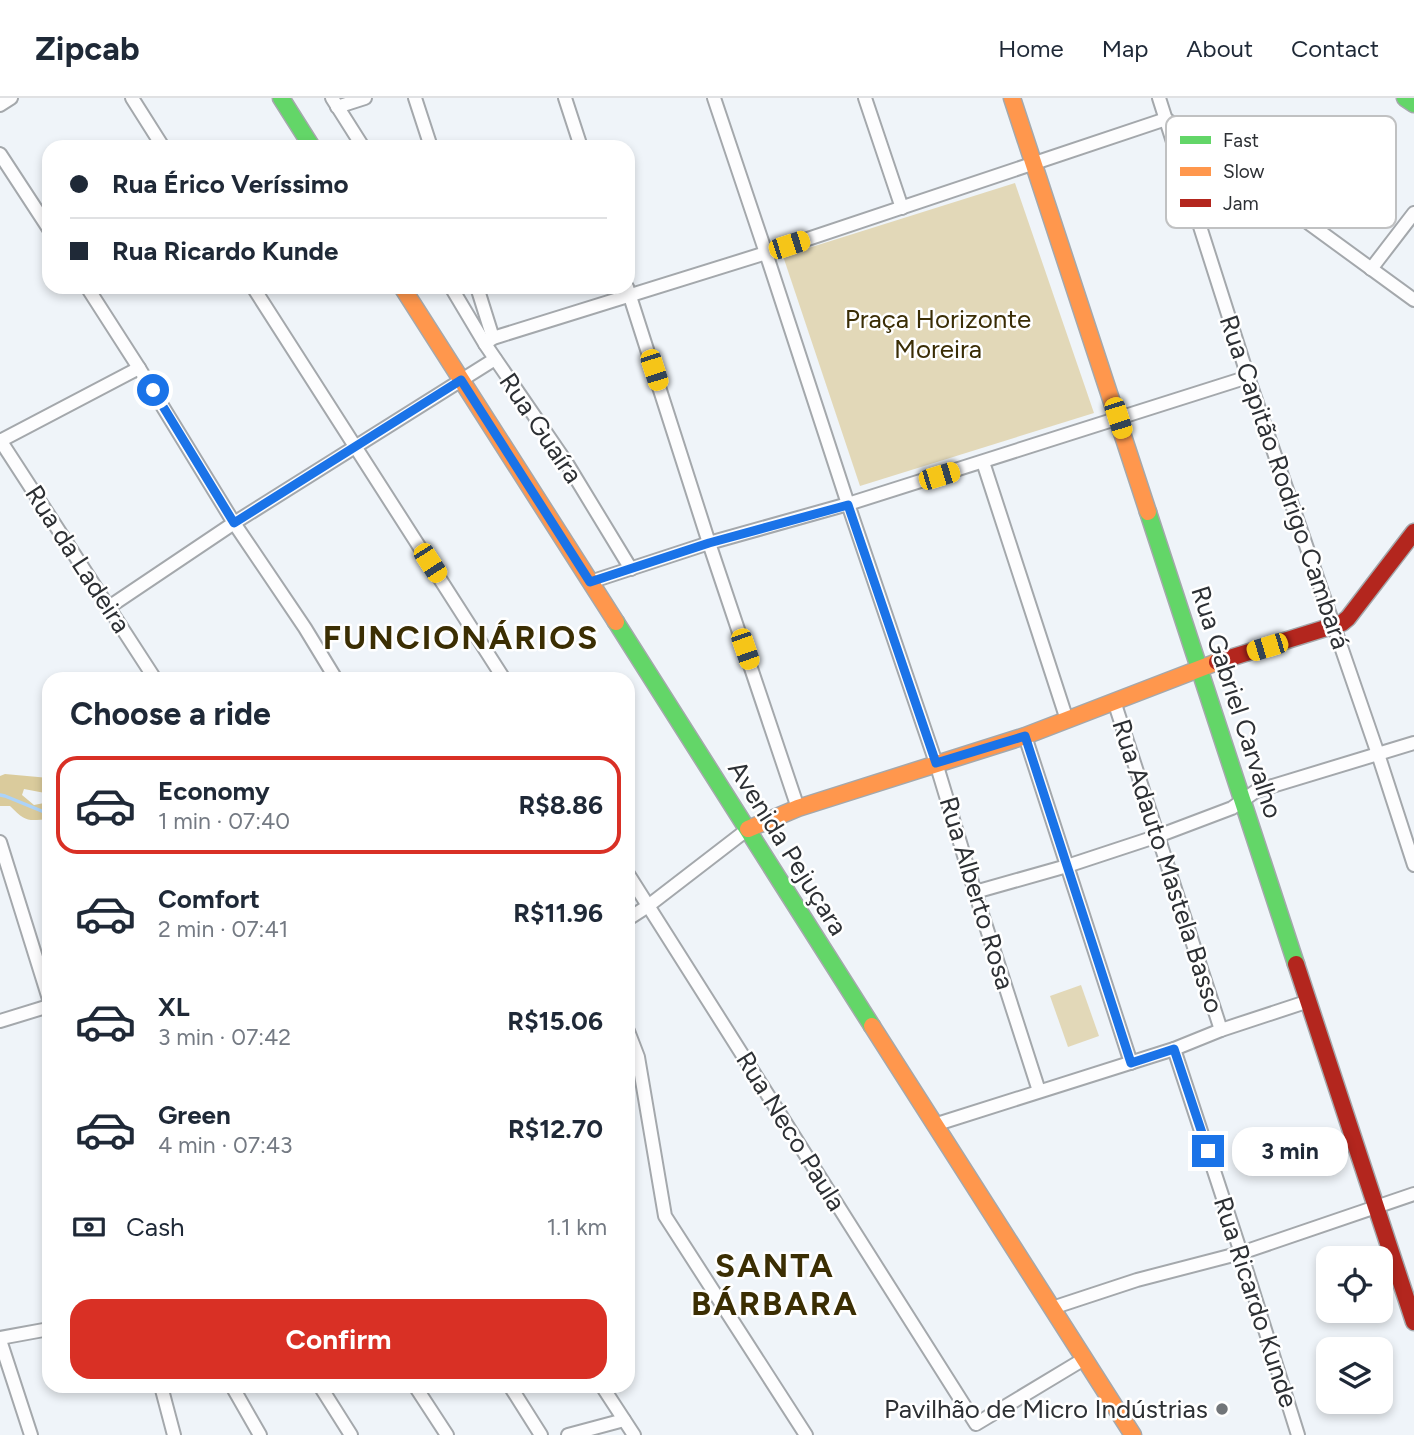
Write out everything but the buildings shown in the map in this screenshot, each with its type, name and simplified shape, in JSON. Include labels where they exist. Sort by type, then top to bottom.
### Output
[{"type":"street","points":[[0,105],[11,98]]},
{"type":"street","points":[[132,98],[159,140]]},
{"type":"street","points":[[281,98],[308,140]]},
{"type":"street","points":[[358,140],[334,102],[365,98]]},
{"type":"street","points":[[415,98],[429,140]]},
{"type":"street","points":[[565,98],[579,140]]},
{"type":"street","name":"Rua Alberto Rosa","points":[[714,98],[936,763],[1039,1091]]},
{"type":"street","points":[[865,98],[902,208]]},
{"type":"street","name":"Rua Gabriel Carvalho","points":[[1012,98],[1414,1322]]},
{"type":"street","name":"Rua Capitão Rodrigo Cambará","points":[[1159,98],[1166,119]]},
{"type":"street","points":[[1405,98],[1414,104]]},
{"type":"street","points":[[635,289],[766,253],[1166,119]]},
{"type":"street","points":[[0,154],[42,218]]},
{"type":"street","points":[[1371,269],[1414,213]]},
{"type":"street","name":"Rua Capitão Rodrigo Cambará","points":[[1201,228],[1248,377],[1414,865]]},
{"type":"street","points":[[1315,228],[1414,300]]},
{"type":"street","points":[[91,294],[234,523],[332,672]]},
{"type":"street","points":[[258,294],[500,672]]},
{"type":"street","name":"Avenida Pejuçara","points":[[406,294],[1133,1435]]},
{"type":"street","name":"Rua Guaíra","points":[[456,294],[489,341],[495,359],[566,462],[631,569]]},
{"type":"street","points":[[479,294],[489,341],[621,294]]},
{"type":"street","points":[[630,294],[709,543],[798,808]]},
{"type":"street","points":[[109,607],[234,523],[495,359]]},
{"type":"street","points":[[0,441],[139,368]]},
{"type":"street","points":[[590,582],[709,543],[848,505],[1248,377]]},
{"type":"street","name":"Rua da Ladeira","points":[[0,441],[151,672]]},
{"type":"street","points":[[984,462],[1067,720]]},
{"type":"street","points":[[635,914],[748,829],[798,808],[1025,736],[1200,667],[1334,626],[1348,618],[1412,538]]},
{"type":"street","name":"Rua Adauto Mastela Basso","points":[[1114,701],[1221,1031]]},
{"type":"street","points":[[1025,736],[1131,1063]]},
{"type":"street","points":[[975,892],[1158,836],[1232,808],[1256,791],[1414,743]]},
{"type":"street","points":[[1,850],[42,977]]},
{"type":"street","name":"Rua Neco Paula","points":[[635,885],[976,1423],[1084,1359]]},
{"type":"street","points":[[934,1125],[1174,1049],[1309,1001]]},
{"type":"street","points":[[0,1021],[42,1008]]},
{"type":"street","points":[[635,1049],[665,1216],[806,1435]]},
{"type":"street","name":"Rua Ricardo Kunde","points":[[1174,1049],[1298,1435]]},
{"type":"street","points":[[1052,1308],[1137,1280],[1241,1253],[1414,1194]]},
{"type":"street","points":[[31,1435],[0,1339],[42,1330]]},
{"type":"street","points":[[163,1393],[174,1435]]},
{"type":"street","points":[[236,1393],[260,1435]]},
{"type":"street","points":[[324,1393],[351,1435]]},
{"type":"street","points":[[420,1393],[447,1435]]},
{"type":"street","points":[[514,1393],[541,1435]]},
{"type":"street","points":[[607,1393],[634,1435]]},
{"type":"street","points":[[568,1435],[624,1420]]},
{"type":"green space","name":"Praça Horizonte Moreira","points":[[1015,183],[1094,413],[860,486],[783,256]]},
{"type":"green space","points":[[1081,985],[1099,1036],[1068,1047],[1050,996]]},
{"type":"shaded area","points":[[5,774],[42,777],[42,792],[24,789],[22,795],[34,805],[42,803],[42,820],[27,819],[10,806],[0,806],[0,776]]},
{"type":"waterway","points":[[0,795],[42,811]]},
{"type":"traffic: fast","points":[[281,98],[308,140]]},
{"type":"traffic: fast","points":[[1405,98],[1414,104]]},
{"type":"traffic: fast","points":[[1148,512],[1296,964]]},
{"type":"traffic: fast","points":[[616,622],[872,1026]]},
{"type":"traffic: slow","points":[[1012,98],[1148,512]]},
{"type":"traffic: slow","points":[[406,294],[616,622]]},
{"type":"traffic: slow","points":[[748,829],[798,808],[1025,736],[1217,662]]},
{"type":"traffic: slow","points":[[872,1026],[1133,1435]]},
{"type":"traffic: jam","points":[[1217,662],[1342,623],[1414,532]]},
{"type":"traffic: jam","points":[[1296,964],[1414,1322]]},
{"type":"place","name":"Pavilhão de Micro Indústrias","points":[[1222,1409]]},
{"type":"district","name":"FUNCIONÁRIOS","points":[[461,637]]},
{"type":"district","name":"SANTA BÁRBARA","points":[[775,1284]]},
{"type":"route","points":[[153,390],[234,523],[461,380],[590,582],[709,543],[848,505],[936,763],[1025,736],[1131,1063],[1174,1049],[1208,1151]]}]
